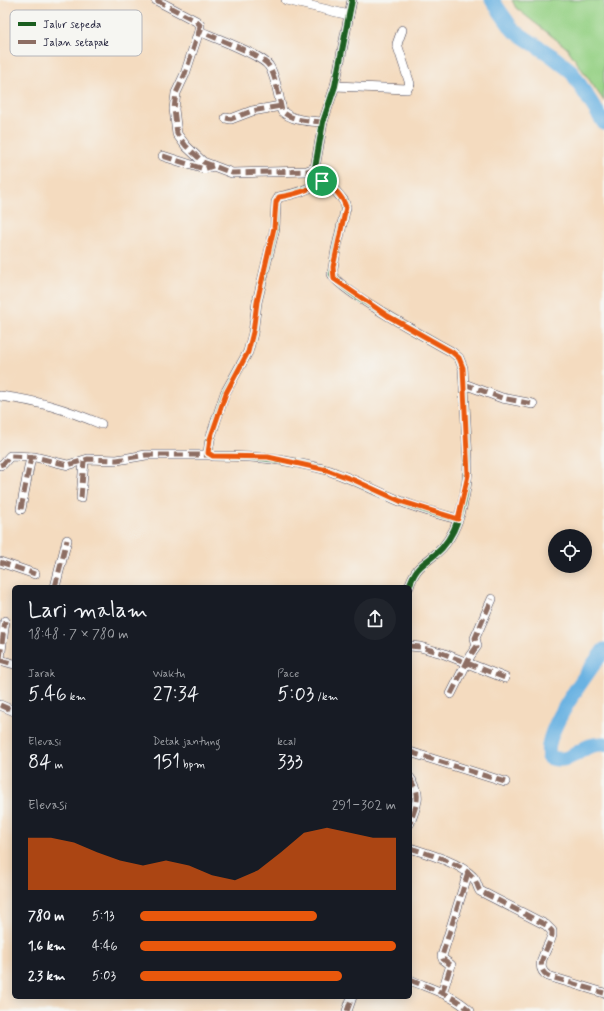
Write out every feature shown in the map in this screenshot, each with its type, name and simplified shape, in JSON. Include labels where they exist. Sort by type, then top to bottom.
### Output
[{"type":"street","points":[[156,0],[196,20],[200,25],[185,74],[176,93],[174,109],[177,134],[194,155],[213,166],[232,173],[307,171],[315,168]]},
{"type":"street","points":[[286,0],[349,15]]},
{"type":"street","points":[[352,0],[335,86],[323,122],[315,168],[317,176],[333,188],[346,207],[333,267],[334,279],[388,316],[452,352],[459,358],[463,368],[468,475],[458,519],[445,544],[420,564],[412,576],[410,585]]},
{"type":"street","points":[[335,86],[407,88],[410,84],[397,44],[402,30]]},
{"type":"street","points":[[199,31],[248,53],[268,64],[272,73],[282,111],[300,120],[323,122]]},
{"type":"street","points":[[226,118],[231,118],[252,111],[281,106]]},
{"type":"street","points":[[163,156],[204,169],[213,166]]},
{"type":"street","points":[[209,455],[208,449],[210,439],[226,393],[248,352],[253,332],[257,302],[274,228],[276,202],[279,197],[309,190],[322,181]]},
{"type":"street","points":[[464,384],[502,398],[533,404]]},
{"type":"street","points":[[0,396],[29,400],[60,408],[102,424]]},
{"type":"street","points":[[0,464],[3,464],[10,456],[51,460],[68,465],[84,461],[117,460],[146,454],[268,457],[327,470],[354,480],[400,501],[458,519]]},
{"type":"street","points":[[21,509],[31,457]]},
{"type":"street","points":[[81,498],[84,461]]},
{"type":"street","points":[[56,585],[67,540]]},
{"type":"street","points":[[0,562],[36,574]]},
{"type":"street","points":[[451,694],[477,646],[475,638],[492,599]]},
{"type":"street","points":[[6,622],[0,659],[12,663]]},
{"type":"street","points":[[412,646],[442,653],[466,664],[505,678]]},
{"type":"street","points":[[0,706],[12,711]]},
{"type":"street","points":[[412,753],[504,782]]},
{"type":"street","points":[[412,780],[416,785],[418,794],[412,816]]},
{"type":"street","points":[[412,849],[434,856],[468,873],[475,878],[480,891],[546,925],[552,932],[551,941],[540,966],[543,973],[548,976],[604,993]]},
{"type":"street","points":[[442,993],[450,965],[443,959],[442,956],[468,873]]},
{"type":"street","points":[[412,981],[462,1002],[470,1011]]},
{"type":"street","points":[[347,1011],[351,999]]},
{"type":"green space","points":[[512,0],[604,0],[604,101],[567,48],[516,8]]},
{"type":"waterway","points":[[492,0],[513,30],[552,56],[571,71],[604,123]]},
{"type":"waterway","points":[[604,650],[568,702],[559,718],[552,733],[549,746],[549,757],[564,759],[596,744],[604,744]]},
{"type":"marked path","points":[[156,0],[196,21],[200,25],[199,31]]},
{"type":"marked path","points":[[315,168],[307,171],[232,173],[203,162],[186,146],[177,134],[174,109],[176,93],[185,74],[199,31],[247,52],[265,62],[269,66],[275,81],[282,111],[286,114],[296,119],[323,122]]},
{"type":"marked path","points":[[226,118],[231,119],[252,111],[281,106]]},
{"type":"marked path","points":[[163,156],[204,169],[213,166]]},
{"type":"marked path","points":[[464,384],[502,398],[533,404]]},
{"type":"marked path","points":[[0,465],[3,464],[10,456],[35,457],[68,465],[88,459],[117,460],[146,455],[209,455]]},
{"type":"marked path","points":[[21,509],[31,457]]},
{"type":"marked path","points":[[81,498],[84,461]]},
{"type":"marked path","points":[[56,585],[67,540]]},
{"type":"marked path","points":[[0,562],[35,574]]},
{"type":"marked path","points":[[451,694],[470,656],[477,646],[475,638],[492,599]]},
{"type":"marked path","points":[[0,658],[5,621]]},
{"type":"marked path","points":[[412,646],[442,653],[505,678]]},
{"type":"marked path","points":[[0,660],[12,663]]},
{"type":"marked path","points":[[0,705],[12,710]]},
{"type":"marked path","points":[[412,753],[505,782]]},
{"type":"marked path","points":[[412,781],[417,795],[416,805],[412,817]]},
{"type":"marked path","points":[[412,849],[460,867],[474,879],[480,891],[546,925],[552,931],[552,935],[541,962],[541,967],[543,972],[548,976],[604,993]]},
{"type":"marked path","points":[[442,993],[451,965],[443,959],[442,956],[468,873]]},
{"type":"marked path","points":[[412,981],[450,997],[464,1005],[470,1011]]},
{"type":"marked path","points":[[347,1011],[351,999]]},
{"type":"cycle path","points":[[352,0],[335,86],[323,122],[315,168],[317,176],[333,188],[344,201],[346,207],[332,274],[338,282],[351,292],[407,327],[452,352],[459,358],[463,368],[468,461],[465,495],[459,518],[449,539],[436,554],[422,564],[415,573],[410,585]]},
{"type":"cycle path","points":[[322,181],[302,191],[279,197],[276,202],[275,228],[257,302],[253,333],[248,352],[225,393],[210,439],[208,453],[213,456],[257,458],[312,466],[345,477],[407,504],[458,519]]},
{"type":"route","points":[[322,181],[333,188],[346,207],[346,213],[333,267],[332,274],[334,279],[388,316],[439,344],[459,358],[463,368],[468,447],[468,475],[464,501],[458,519],[427,511],[400,501],[354,480],[327,470],[268,457],[210,456],[208,453],[210,439],[226,393],[248,352],[253,332],[257,302],[274,228],[276,202],[279,197],[309,190],[322,181]]}]
